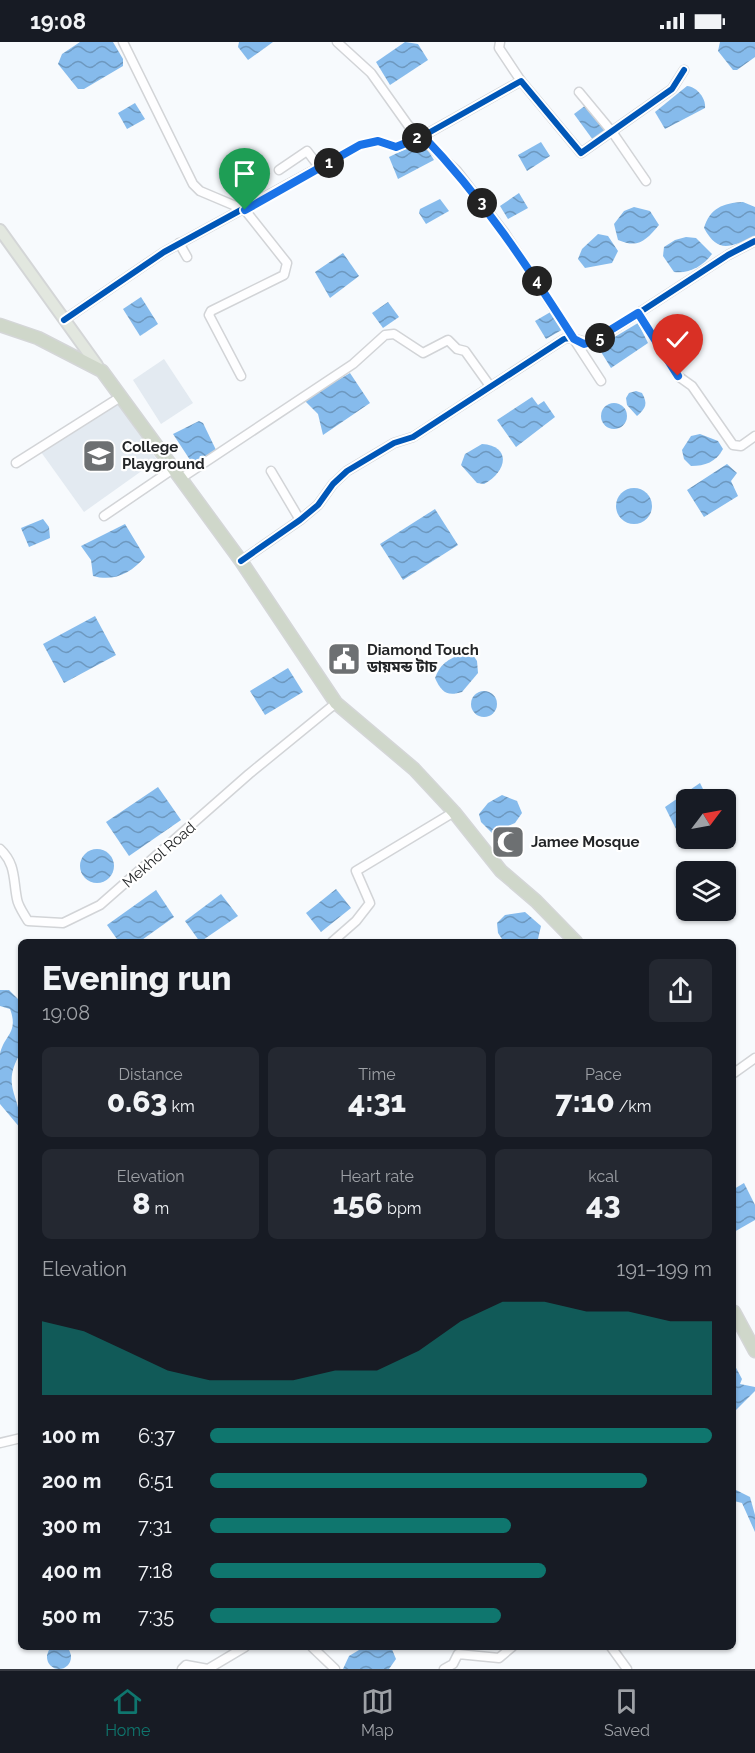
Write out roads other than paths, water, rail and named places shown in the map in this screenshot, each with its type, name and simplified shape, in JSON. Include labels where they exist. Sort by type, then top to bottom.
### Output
[{"type":"highway","points":[[0,325],[95,369],[122,396],[241,561],[336,703],[414,770],[454,812],[501,872],[536,901],[573,939]]},
{"type":"highway","points":[[0,333],[55,350]]},
{"type":"highway","points":[[736,1316],[755,1351]]},
{"type":"highway","points":[[746,1336],[755,1346]]},
{"type":"main road","points":[[0,230],[64,320],[95,369]]},
{"type":"street","points":[[123,42],[193,184],[200,191],[245,210],[283,257],[287,269],[284,275],[211,311],[209,315],[241,375]]},
{"type":"street","points":[[337,42],[371,73],[402,119],[423,136],[457,171],[504,232],[601,381]]},
{"type":"street","points":[[500,42],[499,48],[521,81],[581,153],[613,133],[672,89],[684,70]]},
{"type":"street","points":[[64,320],[179,243],[245,210],[371,141],[396,147],[423,136],[521,81]]},
{"type":"street","points":[[579,92],[613,133],[646,181]]},
{"type":"street","points":[[279,170],[307,151],[320,168]]},
{"type":"street","points":[[241,561],[318,505],[333,484],[347,471],[394,443],[413,437],[564,339],[574,339],[584,344],[591,342],[755,241]]},
{"type":"street","points":[[179,243],[188,257]]},
{"type":"street","points":[[638,313],[678,376],[692,386],[733,445],[741,446],[755,436]]},
{"type":"street","points":[[104,516],[177,474],[353,364],[386,335],[394,334],[423,353],[448,340],[457,349],[465,351],[489,386]]},
{"type":"street","points":[[16,463],[122,396]]},
{"type":"street","points":[[271,471],[300,520]]},
{"type":"street","name":"Mekhol Road","points":[[0,849],[7,856],[16,876],[17,901],[28,921],[63,923],[100,905],[249,774],[336,703]]},
{"type":"street","points":[[335,939],[356,921],[370,903],[356,871],[454,812]]},
{"type":"street","points":[[736,1072],[755,1058]]},
{"type":"street","points":[[0,1443],[18,1439]]},
{"type":"street","points":[[182,1669],[186,1665],[208,1669],[240,1650]]},
{"type":"street","points":[[315,1650],[335,1669]]},
{"type":"street","points":[[444,1669],[453,1664],[459,1654],[499,1658],[508,1650]]},
{"type":"street","points":[[613,1650],[627,1669]]},
{"type":"water","points":[[80,42],[113,42],[123,59],[123,66],[84,89],[78,89],[58,64],[62,54]]},
{"type":"water","points":[[239,42],[273,42],[248,60],[238,47]]},
{"type":"water","points":[[405,42],[418,44],[428,60],[390,85],[376,62]]},
{"type":"water","points":[[720,42],[755,42],[755,57],[737,70],[733,70],[718,51]]},
{"type":"water","points":[[687,86],[694,88],[700,94],[705,108],[665,129],[655,112]]},
{"type":"water","points":[[135,103],[145,119],[127,129],[118,113]]},
{"type":"water","points":[[586,105],[606,131],[593,140],[574,114]]},
{"type":"water","points":[[422,141],[434,160],[398,179],[389,157]]},
{"type":"water","points":[[541,142],[550,156],[527,171],[518,155]]},
{"type":"water","points":[[519,193],[528,208],[508,219],[500,206]]},
{"type":"water","points":[[440,199],[449,211],[426,224],[419,213],[420,209]]},
{"type":"water","points":[[743,202],[755,207],[755,237],[726,246],[715,242],[704,228],[710,216],[723,205]]},
{"type":"water","points":[[634,207],[650,211],[659,225],[642,242],[631,244],[618,240],[614,224],[624,211]]},
{"type":"water","points":[[598,234],[608,236],[618,251],[612,263],[585,268],[578,259],[582,249]]},
{"type":"water","points":[[686,237],[696,238],[712,254],[695,268],[685,272],[674,272],[663,256],[664,247],[675,240]]},
{"type":"water","points":[[343,253],[359,276],[330,298],[315,272]]},
{"type":"water","points":[[141,297],[158,324],[140,336],[123,309]]},
{"type":"water","points":[[388,302],[399,317],[383,328],[372,313]]},
{"type":"water","points":[[554,310],[565,328],[546,339],[535,321]]},
{"type":"water","points":[[638,323],[648,343],[611,368],[598,347]]},
{"type":"water","points":[[350,373],[370,403],[323,435],[318,414],[304,400]]},
{"type":"water","points":[[636,391],[642,393],[645,400],[644,408],[637,416],[627,405],[626,398],[629,393]]},
{"type":"water","points":[[532,397],[538,405],[544,401],[555,417],[516,447],[497,420]]},
{"type":"water","points":[[614,403],[623,407],[627,416],[623,425],[614,429],[605,425],[601,416],[605,407]]},
{"type":"water","points":[[199,421],[203,423],[217,452],[194,466],[173,434]]},
{"type":"water","points":[[700,434],[718,441],[723,449],[710,462],[691,466],[684,459],[682,450],[691,436]]},
{"type":"water","points":[[482,444],[498,449],[503,460],[498,473],[484,484],[477,483],[461,465],[465,454]]},
{"type":"water","points":[[727,464],[737,473],[731,481],[738,496],[704,517],[687,490]]},
{"type":"water","points":[[634,488],[646,494],[652,506],[646,518],[634,524],[622,518],[616,506],[622,494]]},
{"type":"water","points":[[435,509],[458,545],[403,580],[380,544]]},
{"type":"water","points":[[43,519],[49,527],[50,538],[29,547],[21,528]]},
{"type":"water","points":[[125,524],[145,557],[134,568],[122,575],[108,578],[93,576],[91,560],[81,546]]},
{"type":"water","points":[[95,616],[116,655],[64,683],[43,644]]},
{"type":"water","points":[[466,653],[473,655],[477,661],[478,673],[462,692],[452,694],[445,692],[435,678],[437,673],[447,661]]},
{"type":"water","points":[[288,668],[303,692],[265,715],[250,691]]},
{"type":"water","points":[[484,691],[493,695],[497,704],[493,713],[484,717],[475,713],[471,704],[475,695]]},
{"type":"water","points":[[700,783],[703,789],[691,789]]},
{"type":"water","points":[[158,787],[181,820],[129,856],[106,822]]},
{"type":"water","points":[[502,795],[517,801],[522,813],[515,823],[492,833],[481,822],[479,814],[488,803]]},
{"type":"water","points":[[676,799],[676,829],[665,807]]},
{"type":"water","points":[[97,849],[109,854],[114,866],[109,878],[97,883],[85,878],[80,866],[85,854]]},
{"type":"water","points":[[336,889],[351,908],[321,932],[306,913]]},
{"type":"water","points":[[156,890],[174,917],[143,939],[117,939],[107,925]]},
{"type":"water","points":[[221,894],[238,916],[204,939],[198,939],[185,921]]},
{"type":"water","points":[[525,912],[541,926],[538,939],[502,939],[498,933],[497,923],[505,915]]},
{"type":"water","points":[[0,990],[9,990],[18,999],[18,1058],[12,1074],[12,1083],[18,1107],[18,1125],[0,1104],[0,1054],[13,1023],[10,1009],[0,1006]]},
{"type":"water","points":[[744,1183],[755,1205],[755,1220],[736,1231],[736,1188]]},
{"type":"water","points":[[736,1368],[742,1379],[740,1384],[755,1387],[755,1391],[736,1410]]},
{"type":"water","points":[[736,1490],[750,1497],[755,1515],[755,1532],[742,1503],[736,1502]]},
{"type":"water","points":[[50,1650],[68,1650],[70,1661],[63,1668],[55,1668],[48,1661]]},
{"type":"water","points":[[359,1650],[392,1650],[396,1659],[389,1669],[343,1669],[349,1656]]},
{"type":"place","name":"College Playground","points":[[99,456]]},
{"type":"place","name":"Diamond Touch ডায়মন্ড টাচ","points":[[344,659]]},
{"type":"place","name":"Jamee Mosque","points":[[508,842]]}]
